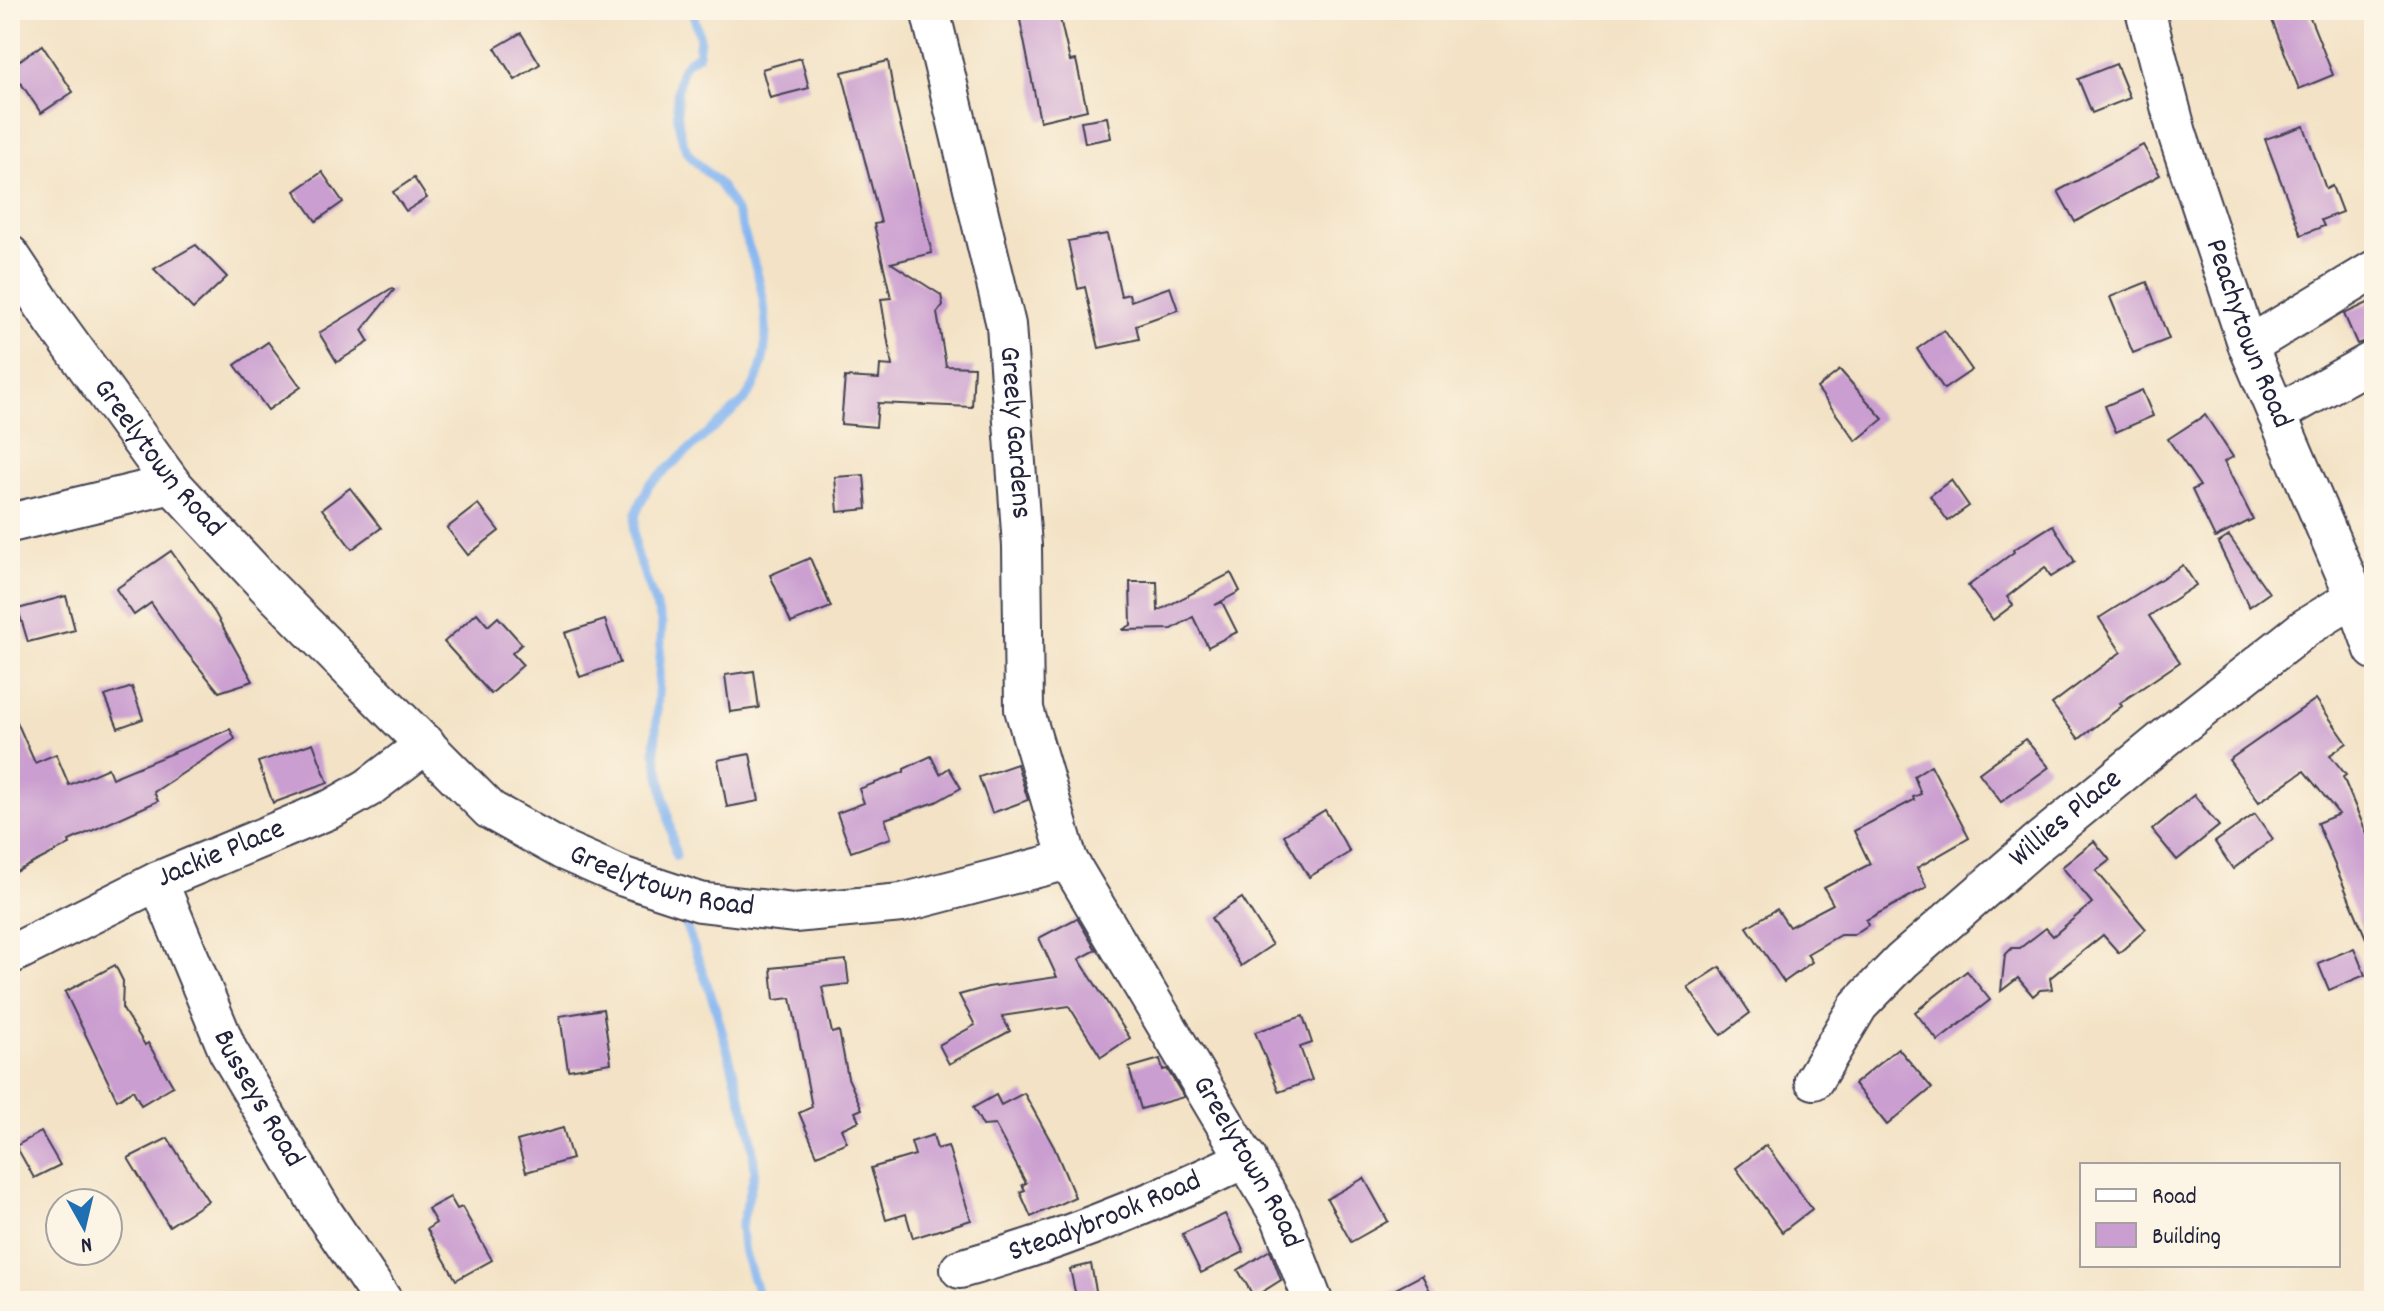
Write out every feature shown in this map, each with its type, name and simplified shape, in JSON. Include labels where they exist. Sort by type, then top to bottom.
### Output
[{"type":"street","name":"Greely Gardens","points":[[930,10],[1006,325],[1022,546],[1024,709],[1068,860]]},
{"type":"street","name":"Peachytown Road","points":[[2145,10],[2177,133],[2248,346],[2355,597],[2374,650]]},
{"type":"street","name":"Greelytown Road","points":[[10,255],[53,320],[172,484],[266,585],[490,810],[562,850],[624,877],[700,902],[794,913],[902,903],[1068,860],[1281,1218],[1313,1301]]},
{"type":"street","points":[[2248,346],[2374,270]]},
{"type":"street","points":[[2277,414],[2374,360]]},
{"type":"street","points":[[10,523],[172,484]]},
{"type":"street","name":"Willies Place","points":[[1814,1080],[1859,1005],[1913,951],[2169,735],[2305,628],[2355,597]]},
{"type":"street","name":"Jackie Place","points":[[10,955],[158,881],[333,808],[368,788],[426,744]]},
{"type":"street","name":"Busseys Road","points":[[158,881],[228,1051],[323,1212],[383,1301]]},
{"type":"street","name":"Steadybrook Road","points":[[960,1269],[1024,1251],[1163,1199],[1247,1158]]},
{"type":"building","points":[[1018,10],[1058,10],[1070,61],[1076,60],[1087,110],[1040,121]]},
{"type":"building","points":[[2268,10],[2307,10],[2333,75],[2299,89]]},
{"type":"building","points":[[521,33],[540,64],[515,80],[495,48]]},
{"type":"building","points":[[42,45],[73,92],[41,113],[10,67]]},
{"type":"building","points":[[801,58],[809,88],[770,98],[762,69]]},
{"type":"building","points":[[888,61],[896,107],[932,253],[891,263],[941,295],[943,305],[937,313],[946,366],[974,367],[972,407],[878,403],[876,427],[841,424],[845,377],[879,379],[880,365],[892,366],[881,299],[891,298],[874,224],[881,223],[842,72]]},
{"type":"building","points":[[2116,64],[2130,98],[2092,113],[2078,79]]},
{"type":"building","points":[[1107,117],[1111,138],[1085,143],[1081,121]]},
{"type":"building","points":[[2304,126],[2326,189],[2332,186],[2342,212],[2321,220],[2324,226],[2301,235],[2265,139]]},
{"type":"building","points":[[2143,145],[2160,175],[2075,222],[2058,191]]},
{"type":"building","points":[[322,172],[343,202],[316,221],[295,191]]},
{"type":"building","points":[[414,178],[427,198],[406,211],[393,192]]},
{"type":"building","points":[[1107,234],[1121,296],[1129,294],[1131,301],[1170,287],[1178,310],[1136,325],[1139,339],[1099,348],[1085,287],[1078,289],[1068,241]]},
{"type":"building","points":[[196,245],[227,277],[193,309],[154,269]]},
{"type":"building","points":[[2147,282],[2169,339],[2133,353],[2110,297]]},
{"type":"building","points":[[392,288],[394,290],[362,330],[369,342],[337,362],[319,333]]},
{"type":"building","points":[[2374,300],[2374,338],[2357,344],[2344,314]]},
{"type":"building","points":[[1944,330],[1972,370],[1944,389],[1917,349]]},
{"type":"building","points":[[268,342],[301,387],[268,410],[235,365]]},
{"type":"building","points":[[1840,370],[1883,419],[1856,441],[1817,388]]},
{"type":"building","points":[[2142,390],[2153,416],[2116,432],[2105,406]]},
{"type":"building","points":[[2205,415],[2233,457],[2224,462],[2253,519],[2215,538],[2192,490],[2200,486],[2168,439]]},
{"type":"building","points":[[864,475],[867,509],[838,512],[835,477]]},
{"type":"building","points":[[1951,480],[1969,506],[1948,521],[1930,496]]},
{"type":"building","points":[[350,488],[381,528],[352,549],[322,509]]},
{"type":"building","points":[[478,504],[499,531],[468,555],[447,528]]},
{"type":"building","points":[[2053,525],[2075,562],[2051,577],[2045,567],[2007,597],[2013,605],[1993,620],[1968,586],[2013,550]]},
{"type":"building","points":[[2229,536],[2269,593],[2249,607],[2218,543]]},
{"type":"building","points":[[171,551],[215,613],[253,681],[219,692],[151,603],[134,615],[116,589]]},
{"type":"building","points":[[810,558],[831,607],[791,623],[770,575]]},
{"type":"building","points":[[2183,565],[2196,585],[2149,616],[2180,662],[2120,703],[2122,706],[2079,739],[2052,704],[2121,652],[2099,618]]},
{"type":"building","points":[[1231,573],[1240,591],[1215,605],[1222,602],[1237,632],[1208,647],[1193,617],[1172,629],[1122,630],[1131,625],[1130,582],[1157,582],[1158,611]]},
{"type":"building","points":[[66,596],[75,630],[28,642],[18,609]]},
{"type":"building","points":[[477,613],[488,626],[498,617],[522,644],[512,653],[523,665],[491,694],[444,642]]},
{"type":"building","points":[[605,620],[620,663],[580,677],[565,633]]},
{"type":"building","points":[[754,671],[759,708],[730,712],[725,675]]},
{"type":"building","points":[[132,687],[143,719],[118,728],[105,696]]},
{"type":"building","points":[[2316,699],[2347,743],[2330,755],[2346,775],[2343,777],[2374,851],[2374,957],[2317,823],[2339,814],[2304,771],[2259,802],[2229,760]]},
{"type":"building","points":[[10,706],[35,763],[56,754],[69,785],[108,768],[112,778],[230,729],[235,739],[154,792],[158,801],[69,841],[70,844],[10,875]]},
{"type":"building","points":[[2025,739],[2049,767],[2001,802],[1979,773]]},
{"type":"building","points":[[313,743],[328,783],[273,803],[258,762]]},
{"type":"building","points":[[750,754],[759,801],[727,807],[718,760]]},
{"type":"building","points":[[931,756],[940,774],[949,768],[961,788],[936,802],[885,819],[891,838],[851,852],[837,813],[864,803],[859,789],[904,772],[904,769]]},
{"type":"building","points":[[1017,764],[1028,800],[992,813],[979,777]]},
{"type":"building","points":[[1931,765],[1969,838],[1917,868],[1927,887],[1866,920],[1868,925],[1853,935],[1840,935],[1807,954],[1812,962],[1784,982],[1747,927],[1777,909],[1789,927],[1833,904],[1824,888],[1870,864],[1854,831],[1921,794],[1914,776]]},
{"type":"building","points":[[2194,795],[2219,826],[2177,860],[2152,830]]},
{"type":"building","points":[[1325,810],[1350,852],[1309,877],[1284,835]]},
{"type":"building","points":[[2255,814],[2273,839],[2233,869],[2215,842]]},
{"type":"building","points":[[2094,841],[2110,860],[2096,871],[2146,929],[2119,953],[2103,935],[2050,978],[2052,989],[2040,990],[2033,996],[2018,978],[2001,991],[2005,955],[2012,948],[2020,948],[2046,928],[2053,936],[2092,903],[2062,867]]},
{"type":"building","points":[[1242,898],[1272,945],[1241,966],[1211,918]]},
{"type":"building","points":[[1077,918],[1096,950],[1079,959],[1130,1038],[1101,1057],[1069,1006],[1002,1016],[1010,1031],[949,1064],[939,1045],[975,1025],[959,995],[988,987],[1057,977],[1039,938]]},
{"type":"building","points":[[2354,948],[2365,975],[2329,990],[2318,963]]},
{"type":"building","points":[[846,960],[849,984],[822,987],[832,1033],[839,1031],[848,1078],[862,1109],[855,1112],[859,1121],[841,1129],[847,1142],[817,1155],[799,1113],[812,1107],[791,998],[774,1000],[771,968]]},
{"type":"building","points":[[115,965],[123,981],[122,1008],[145,1045],[148,1043],[173,1086],[141,1105],[133,1090],[117,1100],[65,992]]},
{"type":"building","points":[[1720,967],[1750,1013],[1721,1035],[1688,988]]},
{"type":"building","points":[[1967,971],[1990,1000],[1938,1041],[1915,1012]]},
{"type":"building","points":[[603,1009],[611,1063],[568,1070],[560,1016]]},
{"type":"building","points":[[1303,1016],[1312,1043],[1300,1047],[1312,1080],[1279,1092],[1255,1032]]},
{"type":"building","points":[[1898,1048],[1932,1088],[1887,1125],[1854,1084]]},
{"type":"building","points":[[1160,1059],[1163,1070],[1167,1069],[1184,1097],[1141,1109],[1129,1068]]},
{"type":"building","points":[[1024,1093],[1054,1147],[1075,1197],[1031,1217],[1020,1192],[1025,1190],[1022,1185],[1026,1183],[995,1125],[983,1126],[973,1108],[996,1095],[1001,1105]]},
{"type":"building","points":[[563,1128],[572,1159],[526,1172],[517,1141]]},
{"type":"building","points":[[41,1132],[60,1165],[34,1178],[16,1146]]},
{"type":"building","points":[[933,1135],[937,1149],[948,1146],[971,1220],[913,1238],[906,1214],[886,1220],[871,1168],[915,1155],[911,1142]]},
{"type":"building","points":[[168,1138],[208,1201],[169,1226],[128,1158]]},
{"type":"building","points":[[1766,1145],[1812,1209],[1782,1232],[1736,1168]]},
{"type":"building","points":[[1364,1178],[1388,1221],[1351,1242],[1327,1199]]},
{"type":"building","points":[[450,1197],[457,1209],[462,1207],[492,1260],[456,1280],[427,1229],[436,1223],[428,1209]]},
{"type":"building","points":[[1225,1214],[1244,1252],[1201,1273],[1182,1234]]},
{"type":"building","points":[[1270,1250],[1281,1280],[1254,1297],[1238,1270]]},
{"type":"building","points":[[1091,1264],[1098,1301],[1077,1301],[1070,1269]]},
{"type":"building","points":[[1422,1275],[1435,1301],[1373,1301]]},
{"type":"waterway","points":[[676,856],[655,750],[662,623],[636,551],[636,513],[649,485],[744,401],[762,364],[766,323],[754,262],[738,216],[719,185],[687,151],[680,132],[678,86],[684,66],[698,55],[700,38],[692,10]]},
{"type":"waterway","points":[[686,926],[714,1003],[751,1133],[755,1171],[741,1227],[743,1247],[760,1301]]}]
